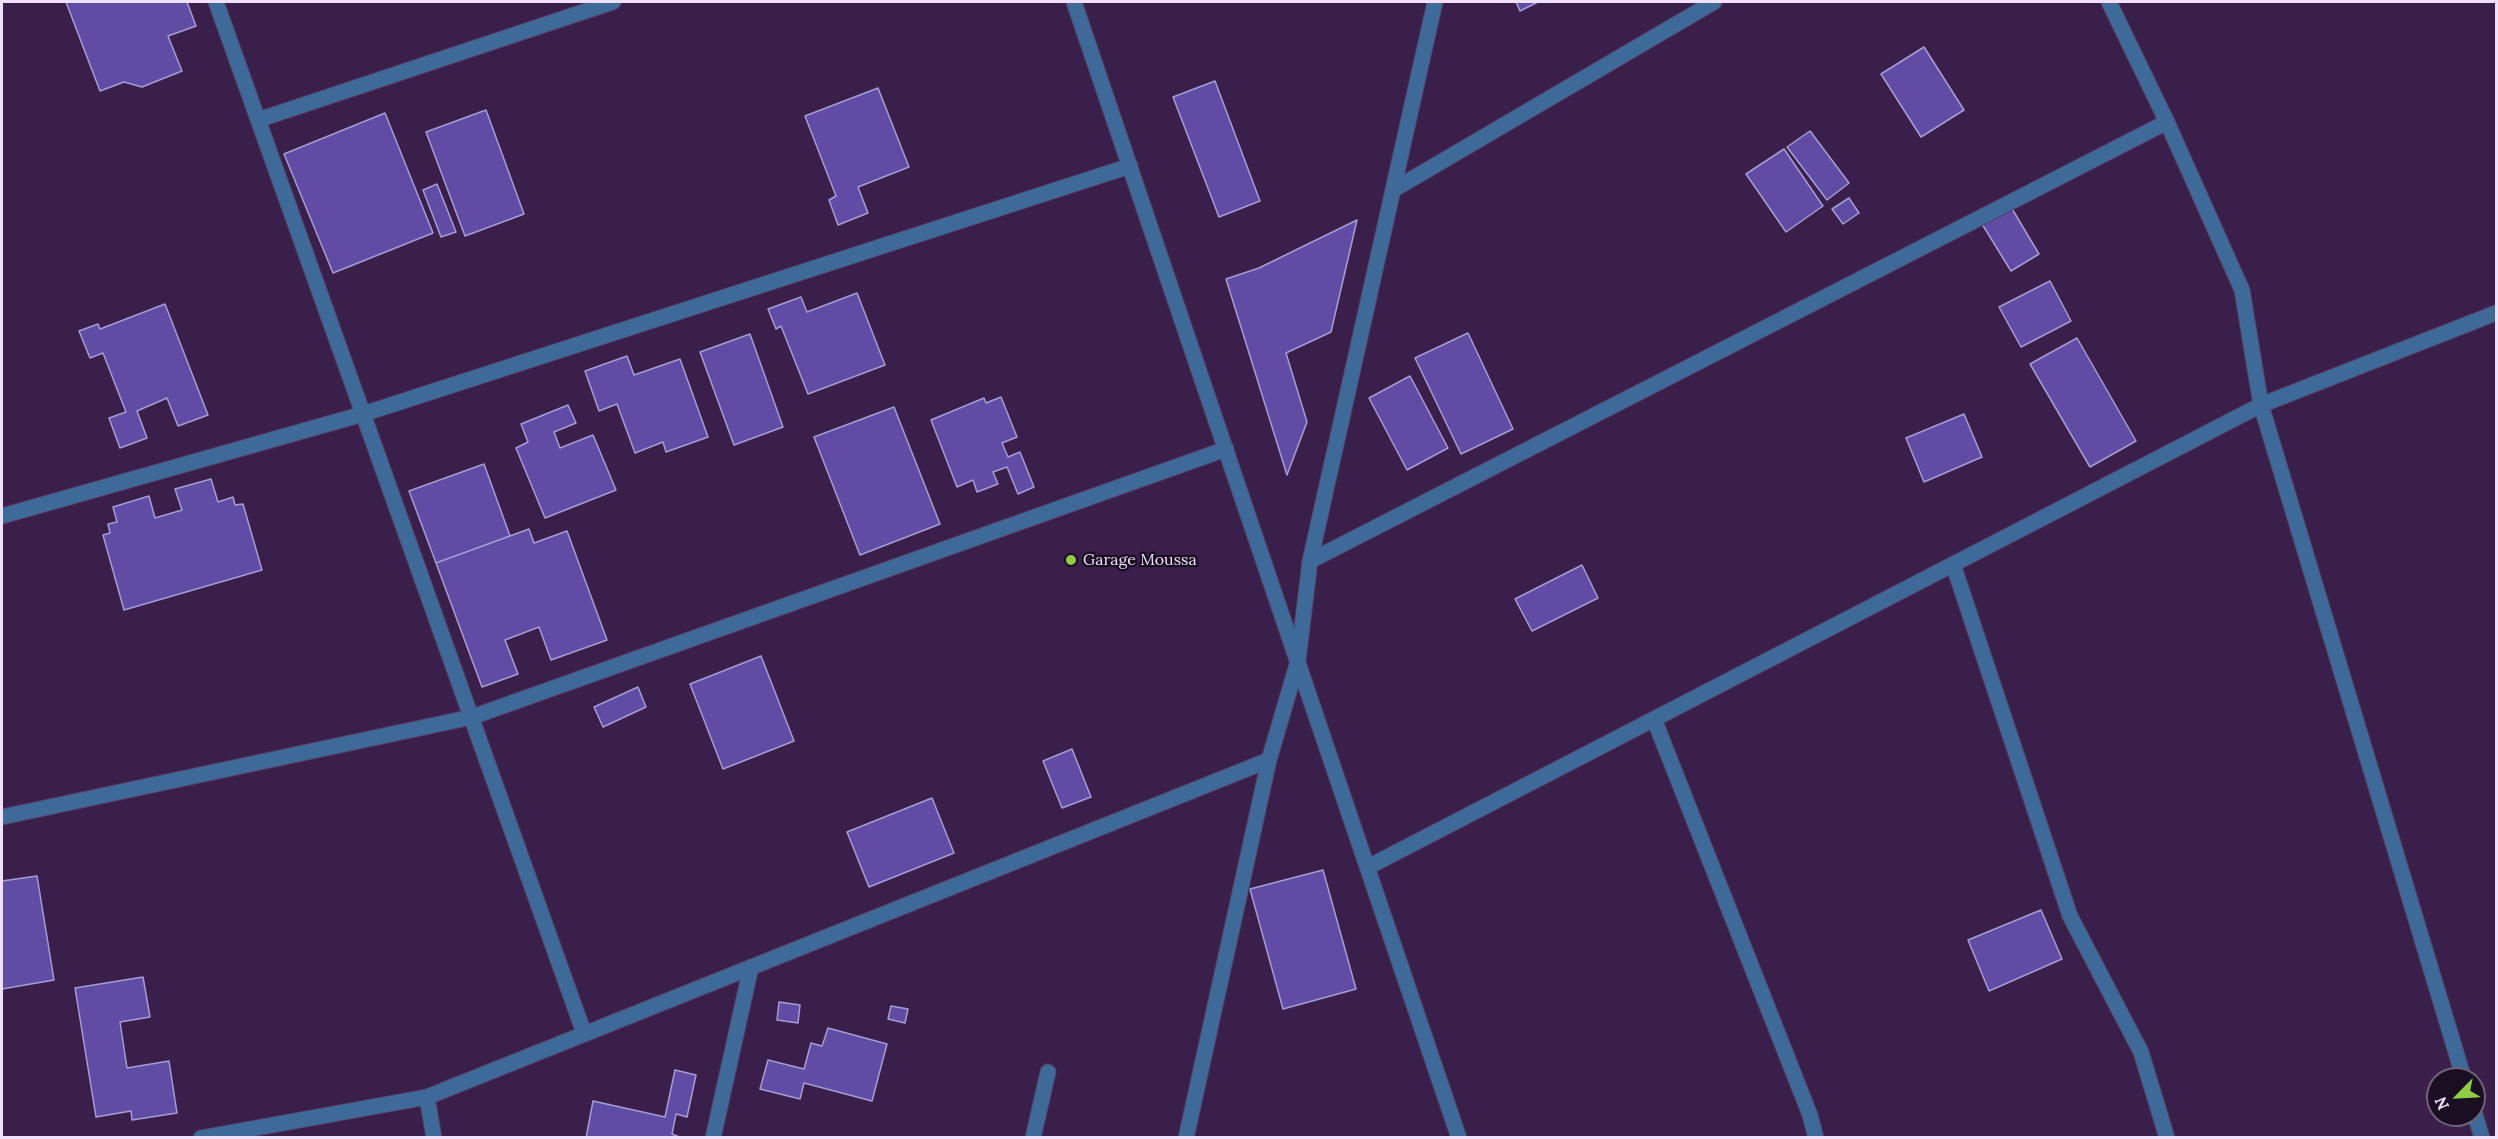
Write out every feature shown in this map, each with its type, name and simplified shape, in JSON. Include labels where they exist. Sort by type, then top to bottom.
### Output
[{"type":"street","points":[[216,2],[584,1034]]},
{"type":"street","points":[[258,120],[613,2]]},
{"type":"street","points":[[1074,2],[1459,1137]]},
{"type":"street","points":[[1186,1137],[1269,760],[1298,661],[1310,561],[1435,2]]},
{"type":"street","points":[[1393,190],[1714,2]]},
{"type":"street","points":[[2109,2],[2168,122],[2242,290],[2261,405],[2460,1067]]},
{"type":"street","points":[[1310,561],[2168,122]]},
{"type":"street","points":[[2,516],[363,414],[1130,166]]},
{"type":"street","points":[[1368,867],[2261,405],[2496,313]]},
{"type":"street","points":[[2,817],[472,717],[1226,449]]},
{"type":"street","points":[[1953,564],[2070,916],[2141,1052],[2167,1137]]},
{"type":"street","points":[[1654,719],[1810,1115],[1816,1137]]},
{"type":"street","points":[[201,1137],[427,1096],[1269,760]]},
{"type":"street","points":[[713,1137],[751,967]]},
{"type":"street","points":[[1033,1137],[1048,1072]]},
{"type":"street","points":[[427,1096],[434,1137]]},
{"type":"building","points":[[66,2],[187,2],[196,26],[168,36],[182,71],[142,87],[124,82],[100,91]]},
{"type":"building","points":[[1516,2],[1538,2],[1520,11]]},
{"type":"building","points":[[1924,47],[1964,110],[1921,137],[1881,74]]},
{"type":"building","points":[[1215,81],[1260,201],[1219,217],[1173,97]]},
{"type":"building","points":[[878,88],[909,167],[858,187],[868,213],[838,225],[829,200],[836,196],[805,116]]},
{"type":"building","points":[[486,110],[524,214],[465,236],[426,132]]},
{"type":"building","points":[[385,113],[433,233],[333,273],[284,154]]},
{"type":"building","points":[[1810,131],[1849,183],[1827,200],[1787,147]]},
{"type":"building","points":[[1784,149],[1823,206],[1786,232],[1746,174]]},
{"type":"building","points":[[437,184],[456,232],[441,237],[423,190]]},
{"type":"building","points":[[1849,198],[1859,213],[1843,224],[1832,209]]},
{"type":"building","points":[[2011,207],[2039,254],[2011,271],[1982,224]]},
{"type":"building","points":[[1357,220],[1331,332],[1286,353],[1307,422],[1287,475],[1226,279],[1259,268]]},
{"type":"building","points":[[2050,281],[2071,321],[2021,347],[1999,307]]},
{"type":"building","points":[[857,293],[885,365],[808,394],[781,326],[776,329],[768,309],[801,297],[807,312]]},
{"type":"building","points":[[165,304],[208,415],[178,426],[167,398],[137,411],[147,438],[120,448],[109,418],[126,412],[103,353],[90,358],[79,331],[98,324],[100,329]]},
{"type":"building","points":[[1468,333],[1513,429],[1461,454],[1415,358]]},
{"type":"building","points":[[750,334],[783,427],[734,445],[700,352]]},
{"type":"building","points":[[2077,338],[2136,441],[2090,467],[2030,364]]},
{"type":"building","points":[[627,356],[634,375],[680,359],[708,437],[666,452],[663,442],[635,453],[617,404],[599,411],[585,371]]},
{"type":"building","points":[[1410,376],[1448,448],[1407,470],[1369,398]]},
{"type":"building","points":[[1001,397],[1017,437],[1002,443],[1008,457],[1020,452],[1034,487],[1018,494],[1007,467],[993,472],[998,484],[977,492],[973,480],[957,487],[931,420],[984,398],[986,403]]},
{"type":"building","points":[[568,405],[576,423],[554,432],[560,448],[593,435],[616,490],[545,518],[516,448],[528,442],[521,424]]},
{"type":"building","points":[[894,407],[940,524],[860,555],[814,437]]},
{"type":"building","points":[[1964,414],[1982,457],[1924,482],[1906,438]]},
{"type":"building","points":[[484,464],[510,536],[436,563],[409,491]]},
{"type":"building","points":[[211,479],[218,502],[233,497],[235,505],[243,504],[262,570],[124,610],[103,535],[110,533],[108,524],[117,522],[113,507],[149,496],[155,518],[182,510],[175,489]]},
{"type":"building","points":[[529,529],[534,543],[567,531],[607,640],[551,660],[539,627],[505,640],[518,674],[482,687],[436,563]]},
{"type":"building","points":[[1582,565],[1598,598],[1532,631],[1515,599]]},
{"type":"building","points":[[761,656],[794,741],[723,769],[690,684]]},
{"type":"building","points":[[638,687],[646,707],[603,727],[594,707]]},
{"type":"building","points":[[1072,749],[1091,797],[1062,808],[1043,761]]},
{"type":"building","points":[[932,798],[954,853],[869,887],[847,832]]},
{"type":"building","points":[[1323,870],[1356,989],[1283,1009],[1250,889]]},
{"type":"building","points":[[37,876],[54,980],[2,989],[2,881]]},
{"type":"building","points":[[2041,910],[2062,959],[1989,991],[1968,940]]},
{"type":"building","points":[[143,977],[150,1017],[120,1022],[127,1068],[169,1061],[177,1113],[132,1120],[131,1111],[96,1117],[75,988]]},
{"type":"building","points":[[779,1002],[800,1005],[798,1023],[777,1020]]},
{"type":"building","points":[[891,1006],[908,1009],[905,1023],[888,1019]]},
{"type":"building","points":[[828,1028],[887,1044],[872,1101],[804,1083],[800,1099],[760,1089],[768,1060],[804,1069],[811,1043],[822,1046]]},
{"type":"building","points":[[675,1070],[696,1075],[687,1117],[676,1114],[672,1134],[682,1138],[586,1138],[593,1101],[665,1117]]},
{"type":"place","name":"Garage Moussa","points":[[1071,560]]}]
